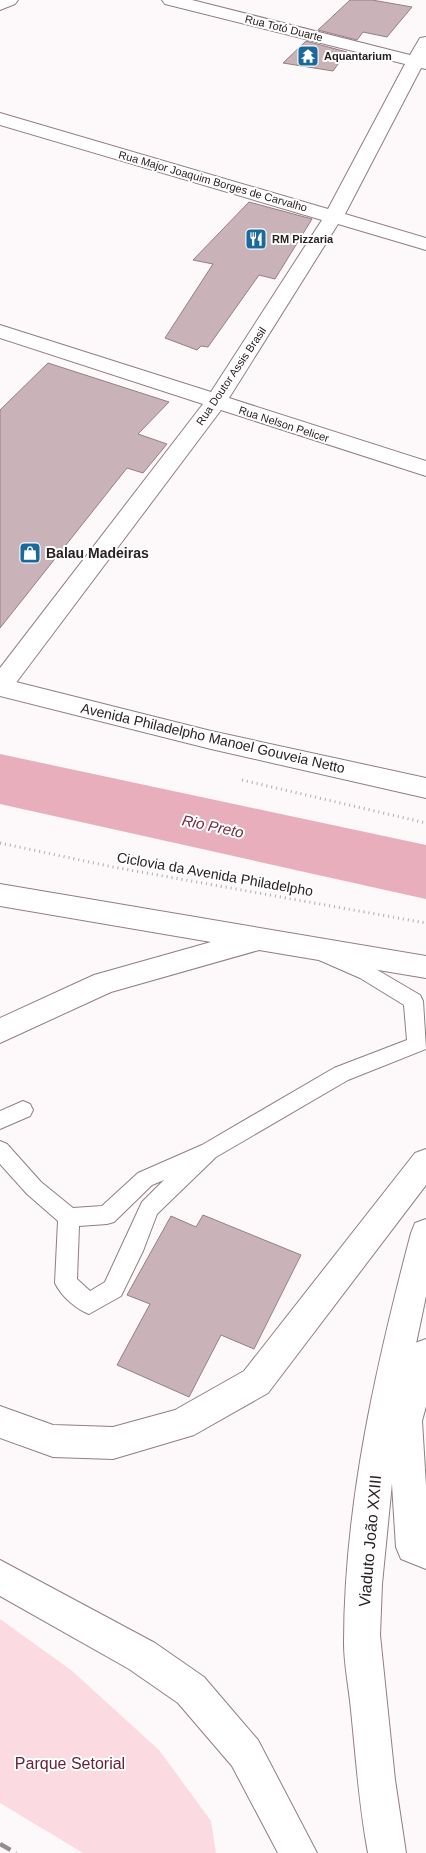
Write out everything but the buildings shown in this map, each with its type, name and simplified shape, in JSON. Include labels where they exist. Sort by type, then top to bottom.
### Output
[{"type":"street","points":[[0,5],[9,0]]},
{"type":"street","name":"Rua Totó Duarte","points":[[171,0],[421,63]]},
{"type":"street","name":"Rua Doutor Assis Brasil","points":[[0,686],[216,402],[334,216],[421,63],[426,42]]},
{"type":"street","name":"Rua Major Joaquim Borges de Carvalho","points":[[0,119],[426,244]]},
{"type":"street","name":"Rua Nelson Pelicer","points":[[0,331],[426,470]]},
{"type":"street","name":"Avenida Philadelpho Manoel Gouveia Netto","points":[[0,686],[212,740],[426,788]]},
{"type":"street","points":[[0,895],[426,967]]},
{"type":"street","points":[[0,1031],[104,983],[261,939]]},
{"type":"street","points":[[0,1422],[53,1441],[113,1443],[182,1424],[256,1382],[426,1162]]},
{"type":"street","name":"Viaduto João XXIII","points":[[387,1853],[378,1805],[362,1638],[363,1619],[370,1516],[386,1413],[403,1320],[426,1233]]},
{"type":"street","points":[[426,1354],[405,1421],[413,1547],[426,1552]]},
{"type":"street","points":[[0,1577],[142,1656],[191,1690],[246,1753],[298,1853]]},
{"type":"lane","points":[[0,1150],[34,1188],[70,1217],[107,1215],[145,1179],[209,1151],[341,1074],[422,1043],[413,1001],[367,973],[306,946]]},
{"type":"lane","points":[[0,1120],[23,1110]]},
{"type":"lane","points":[[70,1217],[66,1255],[66,1283],[90,1304],[113,1289],[132,1251],[149,1208],[209,1151]]},
{"type":"path","name":"Ciclovia da Avenida Philadelpho","points":[[0,844],[113,867],[426,923]]},
{"type":"green space","name":"Parque Setorial","points":[[0,1619],[71,1670],[159,1750],[211,1821],[216,1853],[83,1853],[0,1803]]},
{"type":"waterway","name":"Rio Preto","points":[[0,779],[426,872]]},
{"type":"railway","points":[[0,1844],[16,1853]]},
{"type":"place","name":"Aquantarium","points":[[308,56]]},
{"type":"place","name":"RM Pizzaria","points":[[256,239]]},
{"type":"place","name":"Balau Madeiras","points":[[30,553]]}]
